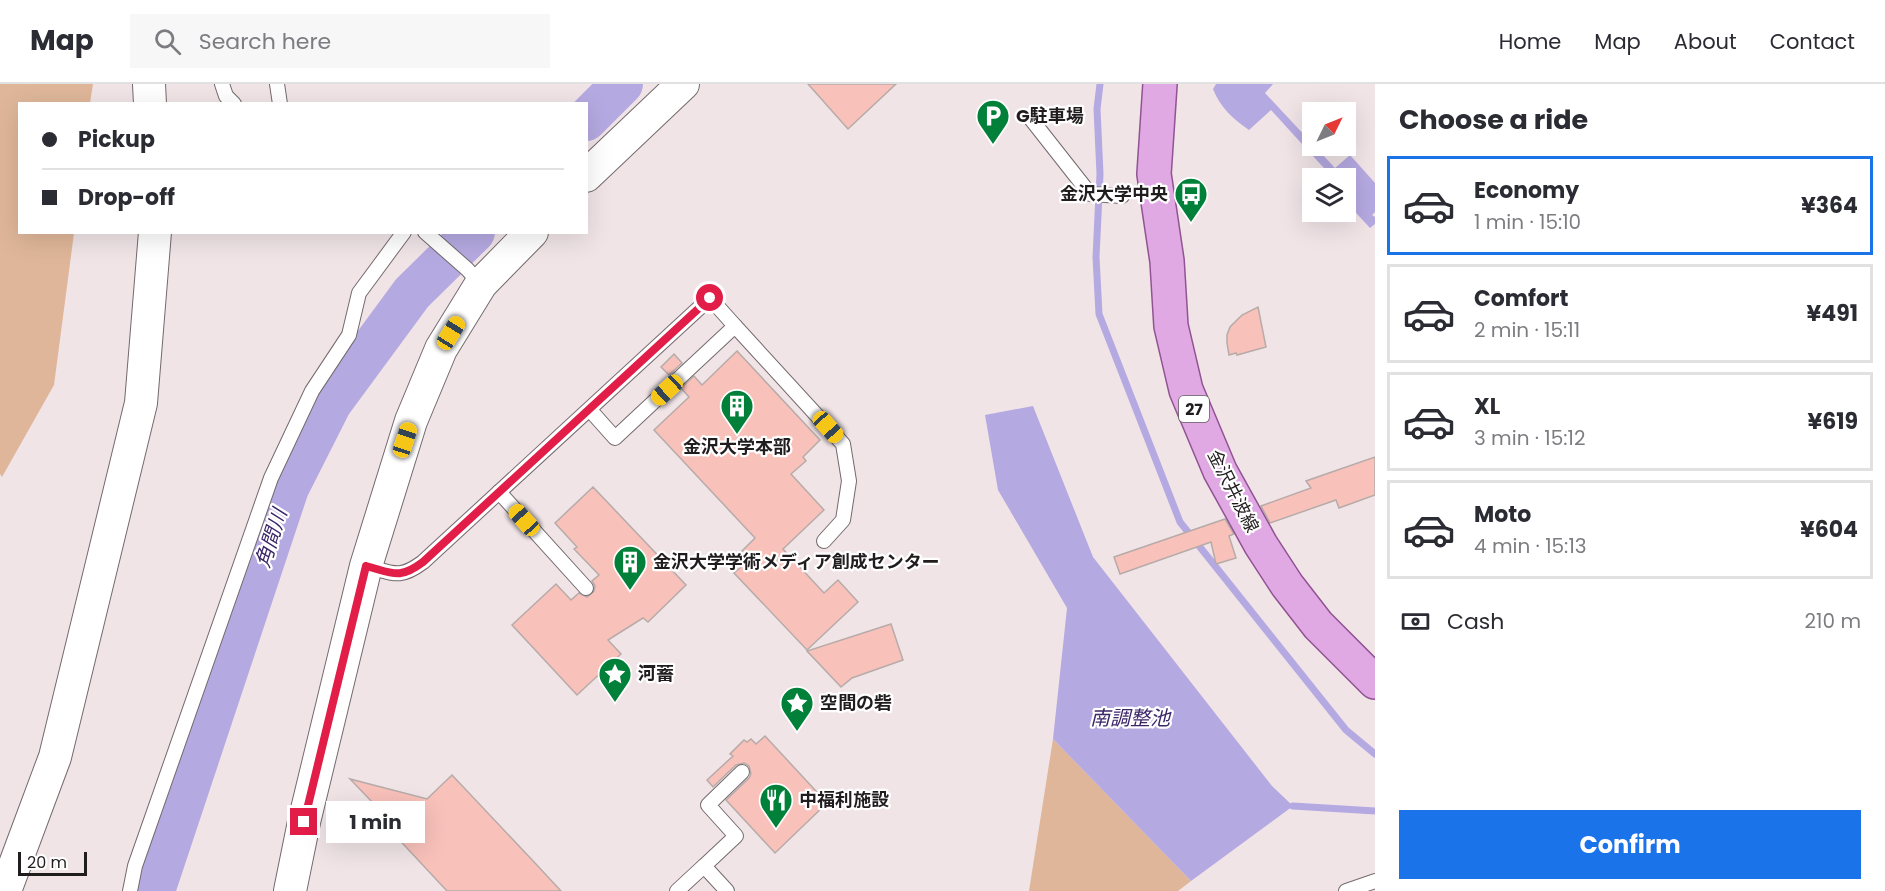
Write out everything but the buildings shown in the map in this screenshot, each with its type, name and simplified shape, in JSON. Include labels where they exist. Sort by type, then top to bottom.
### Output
[{"type":"main road","name":"金沢井波線","points":[[1160,84],[1154,174],[1167,261],[1171,326],[1186,390],[1220,471],[1261,545],[1287,585],[1318,625],[1375,682]]},
{"type":"street","points":[[149,84],[150,102]]},
{"type":"street","points":[[588,174],[683,84]]},
{"type":"street","points":[[5,891],[55,757],[141,403],[155,234]]},
{"type":"street","points":[[290,891],[304,822],[366,566],[411,421],[471,274],[529,234]]},
{"type":"lane","points":[[222,84],[226,96],[232,102]]},
{"type":"lane","points":[[278,84],[280,102]]},
{"type":"lane","points":[[1031,119],[1090,194],[1118,196]]},
{"type":"lane","points":[[130,891],[135,866],[271,478],[312,391],[348,335],[359,293],[403,234]]},
{"type":"lane","points":[[428,235],[471,274]]},
{"type":"lane","points":[[366,566],[398,574],[409,572],[423,562],[710,298],[843,444],[849,481],[843,520],[824,541]]},
{"type":"lane","points":[[590,410],[615,438],[735,326]]},
{"type":"lane","points":[[499,492],[586,588]]},
{"type":"lane","points":[[678,891],[736,836],[708,805],[742,772]]},
{"type":"lane","points":[[704,867],[727,891]]},
{"type":"lane","points":[[1346,891],[1375,882]]},
{"type":"shaded area","points":[[0,84],[93,84],[90,102],[18,102],[18,234],[74,234],[54,385],[2,477],[0,474]]},
{"type":"shaded area","points":[[1053,739],[1191,881],[1178,891],[1029,891]]},
{"type":"water","points":[[1216,84],[1273,84],[1265,93],[1302,133],[1302,144],[1271,110],[1249,130],[1223,107],[1213,89]]},
{"type":"water","points":[[1313,156],[1324,156],[1335,168],[1324,168]]},
{"type":"water","points":[[1349,156],[1375,183],[1375,212],[1372,215],[1375,217],[1375,224],[1370,228],[1356,213],[1356,168],[1335,168]]},
{"type":"water","name":"南調整池","points":[[1033,406],[1093,557],[1272,786],[1293,806],[1191,881],[1053,739],[1067,608],[998,490],[985,415]]},
{"type":"waterway","name":"角間川","points":[[588,118],[622,84]]},
{"type":"waterway","points":[[1100,84],[1097,109],[1100,174],[1096,257],[1099,314],[1180,522],[1346,730],[1375,754]]},
{"type":"waterway","name":"角間川","points":[[154,891],[288,488],[331,403],[412,293],[472,234]]},
{"type":"waterway","points":[[1293,806],[1375,811]]},
{"type":"place","name":"G駐車場","points":[[993,145]]},
{"type":"place","name":"金沢大学中央","points":[[1191,223]]},
{"type":"place","name":"金沢大学本部","points":[[737,435]]},
{"type":"place","name":"金沢大学学術メディア創成センター","points":[[630,591]]},
{"type":"place","name":"河蓄","points":[[615,703]]},
{"type":"place","name":"空間の砦","points":[[797,732]]},
{"type":"place","name":"中福利施設","points":[[776,829]]},
{"type":"route","points":[[304,822],[366,566],[398,574],[409,572],[423,562],[710,298]]}]
